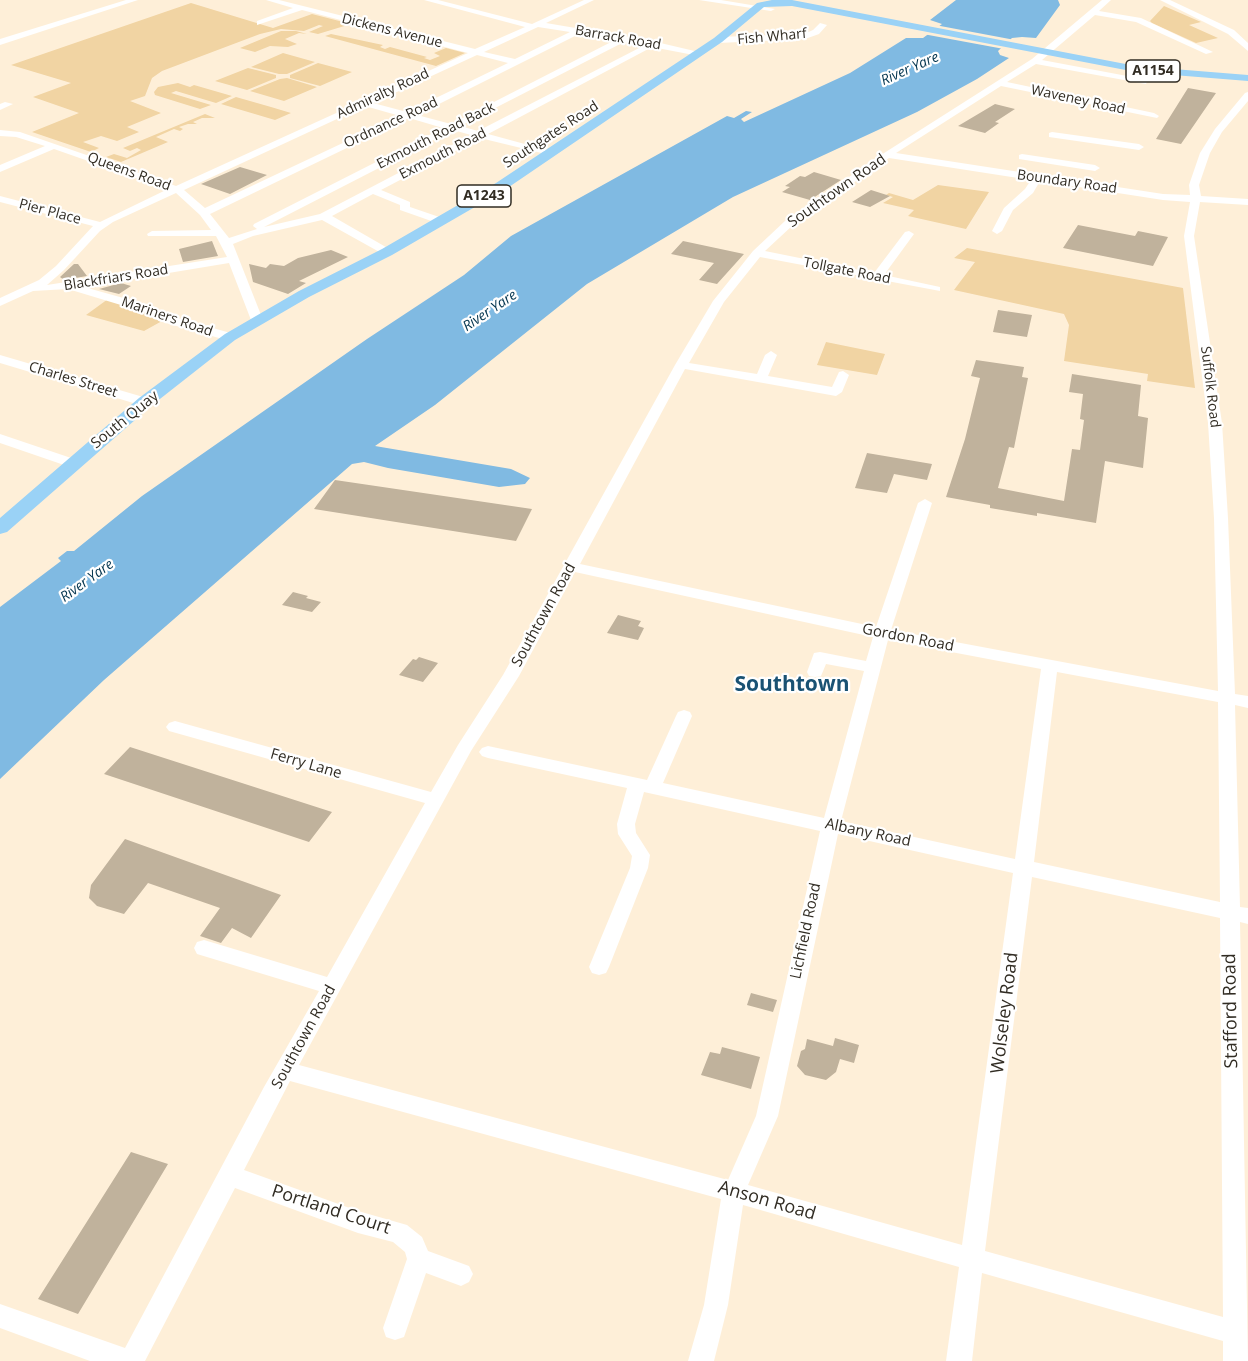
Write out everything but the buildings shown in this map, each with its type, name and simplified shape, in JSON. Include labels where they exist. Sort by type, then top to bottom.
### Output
[{"type":"main road","name":"A1154","points":[[800,0],[822,9]]},
{"type":"main road","name":"A1154","points":[[764,5],[783,2],[1136,69],[1248,78]]},
{"type":"main road","name":"A1154","points":[[764,5],[900,24]]},
{"type":"main road","name":"A1243","points":[[699,53],[764,5]]},
{"type":"main road","name":"Southgates Road","points":[[257,320],[441,221],[551,154],[699,53]]},
{"type":"main road","name":"A1154","points":[[1060,54],[1175,69],[1224,70],[1248,67]]},
{"type":"main road","name":"South Quay","points":[[0,528],[145,402],[230,337],[257,320]]},
{"type":"street","points":[[0,36],[117,0]]},
{"type":"street","points":[[0,42],[134,0]]},
{"type":"street","name":"Dickens Avenue","points":[[270,0],[515,62]]},
{"type":"street","name":"Barrack Road","points":[[428,0],[534,25],[699,53]]},
{"type":"street","points":[[456,7],[479,0]]},
{"type":"street","name":"Admiralty Road","points":[[100,225],[590,0]]},
{"type":"street","points":[[703,0],[764,5]]},
{"type":"street","name":"Southtown Road","points":[[132,1361],[332,987],[464,749],[511,676],[681,365],[719,301],[758,253],[789,223],[812,205],[887,155],[1002,84],[1035,61],[1107,0]]},
{"type":"street","points":[[1164,0],[1231,32],[1248,48]]},
{"type":"street","points":[[1177,0],[1214,17],[1248,38]]},
{"type":"street","points":[[260,23],[301,8]]},
{"type":"street","points":[[1093,12],[1138,20],[1195,49],[1209,52]]},
{"type":"street","name":"Fish Wharf","points":[[720,38],[805,36],[816,32],[823,26]]},
{"type":"street","name":"Ordnance Road","points":[[204,213],[577,32]]},
{"type":"street","name":"Exmouth Road Back","points":[[249,234],[260,225],[624,39]]},
{"type":"street","name":"Exmouth Road","points":[[224,238],[324,216],[652,44]]},
{"type":"street","points":[[1035,61],[1142,82]]},
{"type":"street","name":"Waveney Road","points":[[1002,84],[1154,116]]},
{"type":"street","name":"Suffolk Road","points":[[1226,698],[1217,446],[1189,236],[1190,220],[1196,198],[1194,185],[1211,140],[1246,97]]},
{"type":"street","points":[[363,104],[551,154]]},
{"type":"street","name":"Queens Road","points":[[0,132],[17,134],[177,189],[204,213],[224,238],[257,320]]},
{"type":"street","points":[[1052,135],[1099,155]]},
{"type":"street","points":[[0,169],[54,146]]},
{"type":"street","points":[[1022,158],[1099,155],[1139,147]]},
{"type":"street","name":"Boundary Road","points":[[887,155],[1163,197],[1248,202]]},
{"type":"street","points":[[1089,186],[1099,155]]},
{"type":"street","points":[[997,231],[1009,208],[1029,191],[1037,178]]},
{"type":"street","points":[[371,190],[406,204],[404,208],[441,221]]},
{"type":"street","name":"Pier Place","points":[[0,199],[100,225]]},
{"type":"street","points":[[324,216],[387,252]]},
{"type":"street","points":[[34,288],[60,268],[100,225]]},
{"type":"street","points":[[153,234],[224,238]]},
{"type":"street","points":[[877,277],[909,234]]},
{"type":"street","name":"Tollgate Road","points":[[758,253],[936,289]]},
{"type":"street","name":"Blackfriars Road","points":[[0,302],[34,288],[69,286],[234,259]]},
{"type":"street","name":"Mariners Road","points":[[69,286],[148,309],[163,318],[230,337]]},
{"type":"street","points":[[761,380],[771,356]]},
{"type":"street","name":"Charles Street","points":[[0,359],[145,402]]},
{"type":"street","points":[[681,365],[836,392],[843,375]]},
{"type":"street","points":[[0,438],[72,464]]},
{"type":"street","name":"Lichfield Road","points":[[701,1361],[716,1305],[734,1192],[767,1116],[831,825],[882,633],[926,503]]},
{"type":"street","name":"Gordon Road","points":[[571,567],[882,633],[1248,702]]},
{"type":"street","points":[[814,672],[820,657],[874,668]]},
{"type":"street","name":"Wolseley Road","points":[[959,1361],[1050,665]]},
{"type":"street","name":"Stafford Road","points":[[1226,698],[1239,914],[1242,1334],[1236,1361]]},
{"type":"street","points":[[599,967],[639,868],[641,855],[627,834],[626,824],[684,716]]},
{"type":"street","name":"Ferry Lane","points":[[175,727],[437,800]]},
{"type":"street","name":"Albany Road","points":[[488,752],[1239,914]]},
{"type":"street","points":[[204,948],[332,987]]},
{"type":"street","name":"Anson Road","points":[[286,1071],[734,1192],[1242,1334]]},
{"type":"street","name":"Portland Court","points":[[230,1176],[358,1222],[399,1233],[414,1245],[419,1259]]},
{"type":"street","points":[[395,1328],[419,1259],[461,1274]]},
{"type":"street","points":[[0,1316],[125,1361]]},
{"type":"shaded area","points":[[191,3],[273,28],[312,14],[351,24],[318,34],[309,32],[323,26],[319,25],[304,31],[281,29],[260,34],[162,71],[152,78],[145,96],[130,101],[161,113],[127,127],[139,132],[117,141],[101,136],[83,142],[99,148],[91,152],[32,132],[79,113],[33,97],[71,83],[11,65]]},
{"type":"shaded area","points":[[1164,6],[1201,22],[1189,25],[1218,38],[1196,43],[1152,23],[1150,21]]},
{"type":"shaded area","points":[[281,31],[296,31],[307,34],[299,33],[285,39],[297,44],[288,47],[270,46],[255,52],[240,48]]},
{"type":"shaded area","points":[[331,34],[383,45],[380,47],[385,49],[390,47],[427,57],[424,58],[430,60],[440,56],[434,53],[446,48],[465,53],[436,66],[325,36]]},
{"type":"shaded area","points":[[283,53],[315,62],[287,74],[251,67]]},
{"type":"shaded area","points":[[318,63],[352,72],[320,86],[290,78],[290,75]]},
{"type":"shaded area","points":[[248,68],[276,75],[276,78],[247,90],[215,81]]},
{"type":"shaded area","points":[[287,78],[317,87],[284,101],[250,91],[280,79]]},
{"type":"shaded area","points":[[178,83],[190,87],[194,85],[232,96],[216,103],[176,91],[171,93],[211,105],[200,109],[155,95],[154,92],[158,87]]},
{"type":"shaded area","points":[[236,97],[291,113],[275,120],[221,104]]},
{"type":"shaded area","points":[[205,114],[215,118],[202,118],[193,122],[197,124],[188,124],[179,127],[183,129],[180,131],[174,129],[156,137],[168,142],[121,162],[106,157],[114,154],[127,158],[141,150],[137,148],[130,151],[123,148]]},
{"type":"shaded area","points":[[938,185],[989,192],[966,229],[908,216],[914,210],[883,203],[893,197],[886,195],[889,193],[913,200]]},
{"type":"shaded area","points":[[967,248],[1183,288],[1195,388],[1147,381],[1148,374],[1064,361],[1069,325],[1064,314],[954,290],[975,262],[954,258]]},
{"type":"shaded area","points":[[108,299],[146,310],[162,321],[144,331],[86,315]]},
{"type":"shaded area","points":[[826,342],[885,354],[877,375],[817,365]]},
{"type":"water","name":"River Yare","points":[[956,0],[1058,0],[1060,5],[1036,38],[1012,38],[998,51],[1000,55],[1009,58],[977,79],[917,112],[733,197],[587,284],[435,405],[375,446],[511,469],[530,478],[525,484],[499,487],[364,462],[352,464],[104,680],[0,779],[0,607],[61,561],[58,558],[67,551],[74,551],[142,496],[367,339],[464,275],[511,236],[727,116],[734,118],[746,111],[752,112],[741,119],[744,122],[850,73],[906,38],[923,38],[942,24],[930,20]]},
{"type":"pier","points":[[935,25],[1015,40],[1004,49],[923,34]]},
{"type":"district","name":"Southtown","points":[[792,685]]}]
